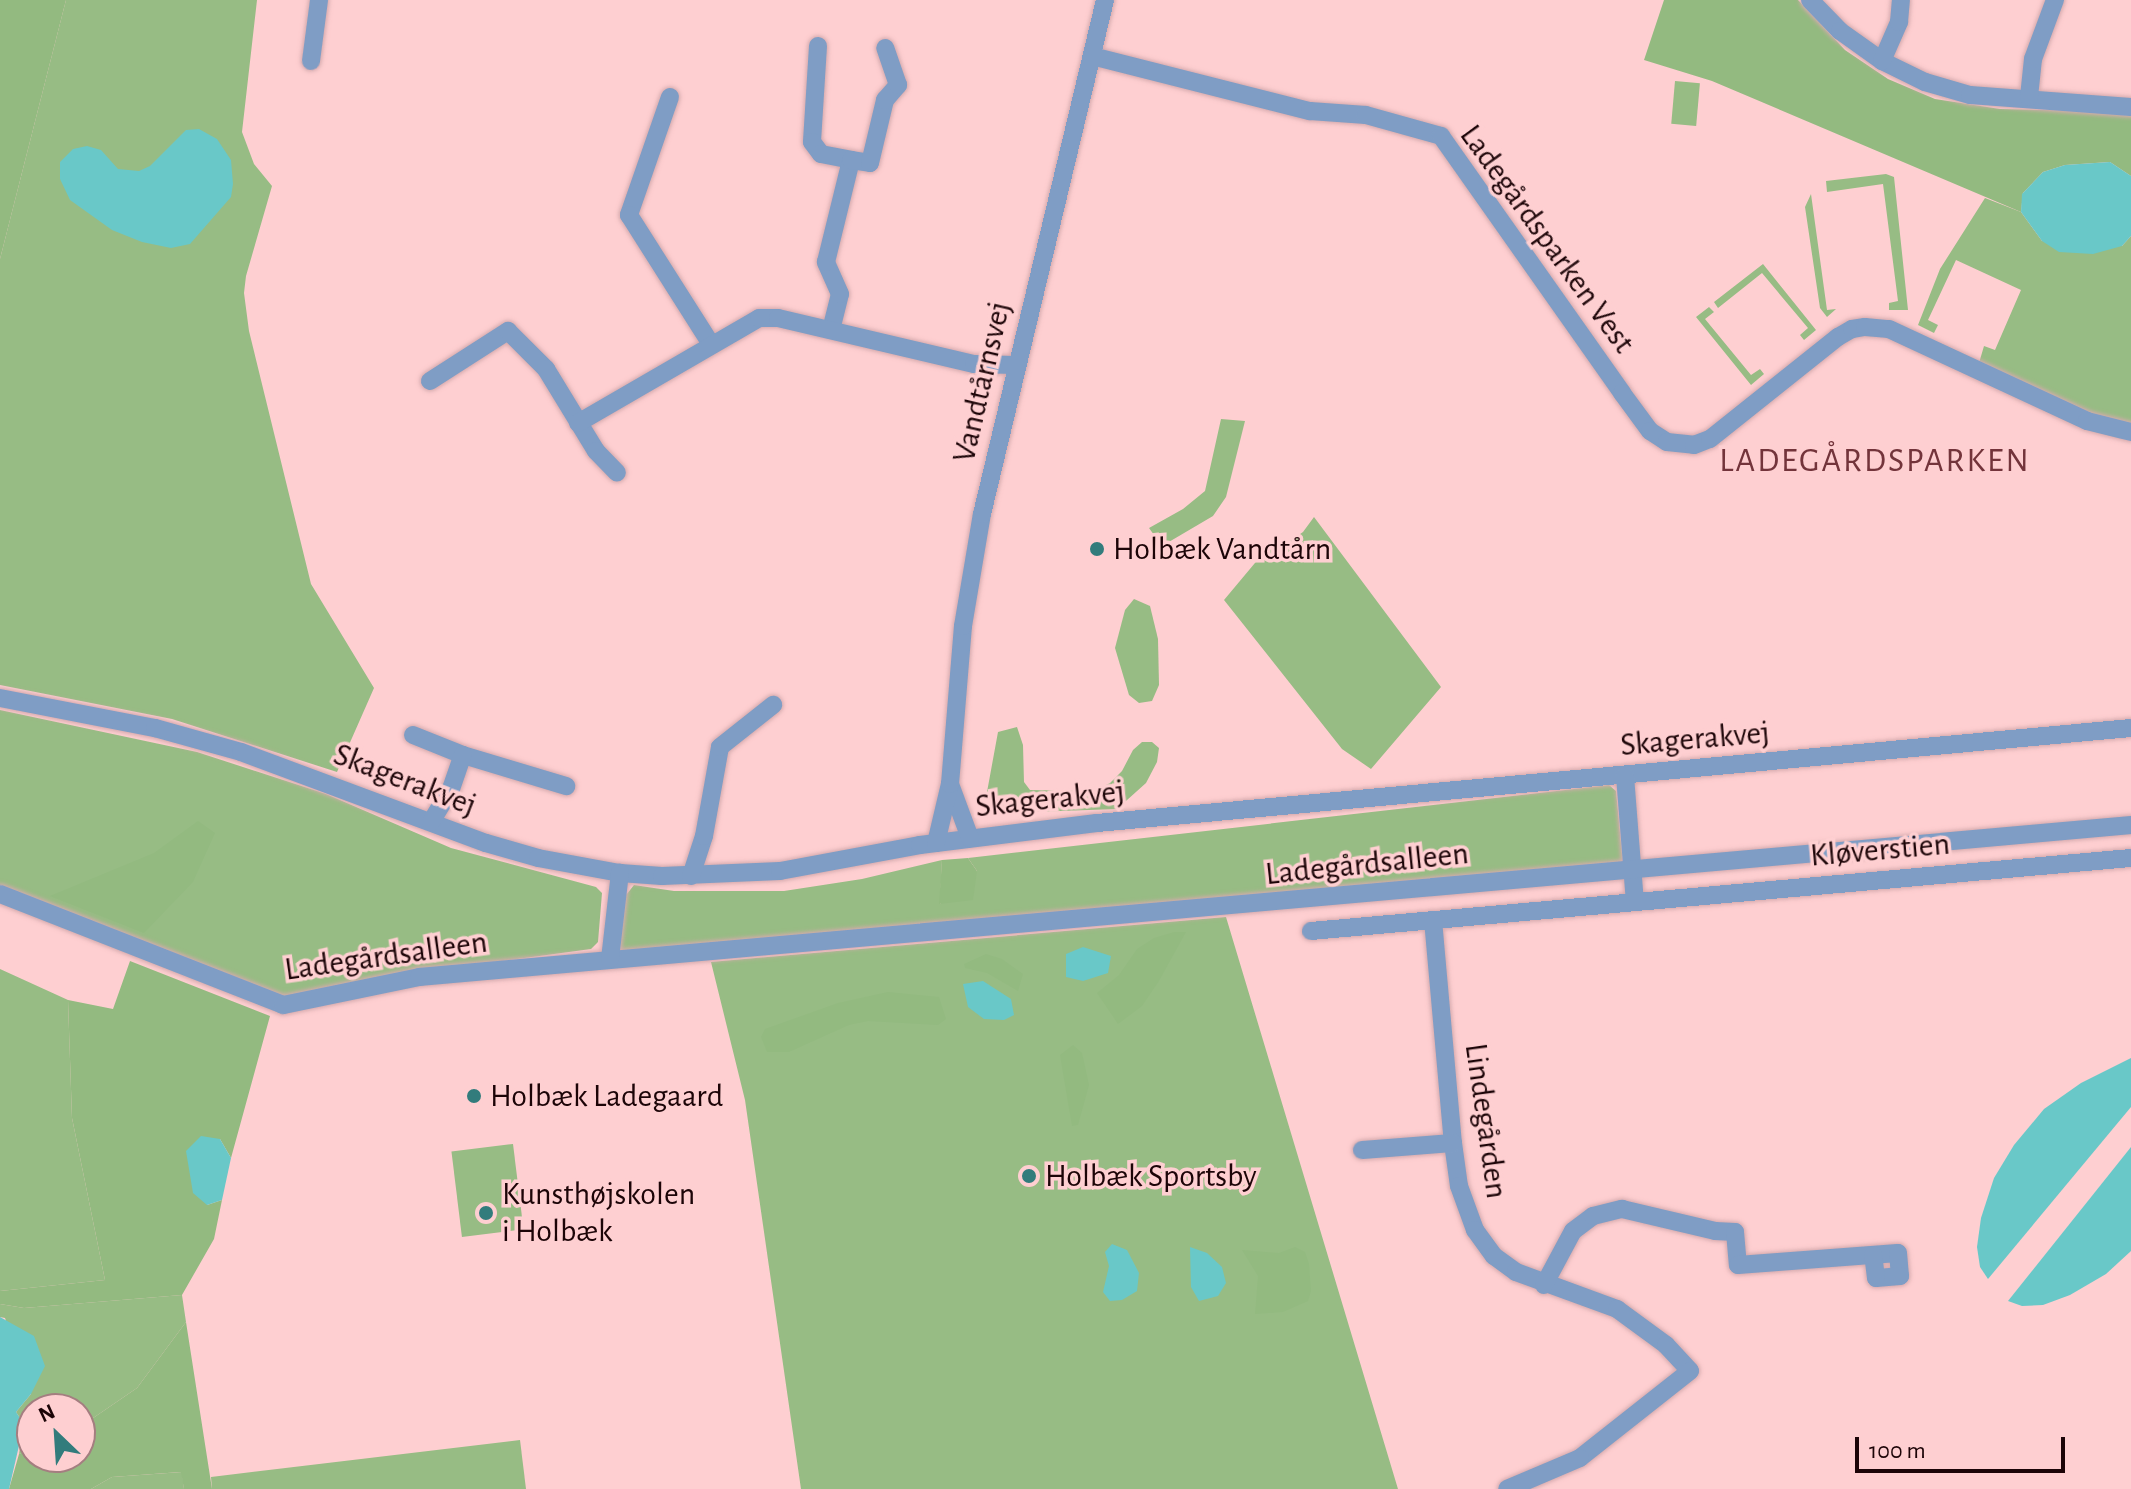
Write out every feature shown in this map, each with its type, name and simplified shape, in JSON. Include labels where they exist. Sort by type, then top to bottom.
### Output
[{"type":"street","points":[[311,61],[319,0]]},
{"type":"street","name":"Vandtårnsvej","points":[[936,843],[950,784],[965,610],[1013,374],[1105,0]]},
{"type":"street","points":[[1810,0],[1840,31],[1882,61],[1948,89],[1970,95],[2131,107]]},
{"type":"street","points":[[1882,61],[1899,22],[1901,0]]},
{"type":"street","points":[[2029,97],[2033,59],[2055,0]]},
{"type":"street","points":[[818,46],[812,142],[821,154],[870,163],[885,100],[898,85],[885,48]]},
{"type":"street","name":"Ladegårdsparken Vest","points":[[1092,56],[1310,111],[1366,115],[1441,136],[1650,431],[1667,442],[1694,445],[1710,439],[1838,337],[1865,327],[1889,329],[2087,421],[2131,432]]},
{"type":"street","points":[[670,97],[629,215],[711,344]]},
{"type":"street","points":[[831,330],[840,294],[826,262],[851,160]]},
{"type":"street","points":[[578,423],[759,318],[831,330],[1013,374]]},
{"type":"street","points":[[430,381],[508,331],[546,369],[596,451],[617,473]]},
{"type":"street","name":"Skagerakvej","points":[[0,698],[67,708],[228,748],[538,858],[620,873],[691,876],[780,871],[936,843],[1097,823],[2131,728]]},
{"type":"street","points":[[691,876],[704,836],[720,747],[773,705]]},
{"type":"street","points":[[413,735],[463,755],[566,786]]},
{"type":"street","points":[[439,825],[463,755]]},
{"type":"street","points":[[1625,776],[1635,902]]},
{"type":"street","name":"Vandtårnsvej","points":[[950,784],[970,838]]},
{"type":"street","name":"Ladegårdsalleen","points":[[0,894],[283,1005],[419,977],[1248,906],[2131,825]]},
{"type":"street","points":[[704,836],[716,876]]},
{"type":"street","name":"Kløverstien","points":[[1311,931],[2131,858]]},
{"type":"street","points":[[610,959],[620,873]]},
{"type":"street","name":"Lindegården","points":[[1433,920],[1453,1143],[1459,1186],[1475,1230],[1494,1256],[1516,1272],[1544,1285],[1601,1302],[1629,1317],[1666,1345],[1690,1371],[1580,1458],[1507,1489]]},
{"type":"street","points":[[1362,1150],[1453,1143]]},
{"type":"street","points":[[1544,1285],[1573,1231],[1593,1216],[1622,1209],[1735,1232],[1738,1265],[1873,1255]]},
{"type":"green space","points":[[0,0],[66,0],[0,259]]},
{"type":"green space","points":[[66,0],[257,0],[242,132],[254,164],[272,186],[246,276],[244,293],[249,331],[311,584],[374,688],[337,772],[172,719],[0,685],[0,259]]},
{"type":"green space","points":[[1664,0],[1798,0],[1845,50],[1888,79],[1935,99],[2000,109],[2093,111],[2131,116],[2131,176],[2110,162],[2065,165],[2043,172],[2023,193],[2021,212],[1712,81],[1644,60]]},
{"type":"green space","points":[[1675,81],[1700,83],[1696,126],[1671,124]]},
{"type":"green space","points":[[1886,174],[1894,177],[1908,310],[1889,310],[1889,303],[1898,301],[1883,184],[1827,192],[1826,181]]},
{"type":"green space","points":[[1811,194],[1827,310],[1836,309],[1827,317],[1820,308],[1805,207]]},
{"type":"green space","points":[[1985,198],[2021,212],[2042,241],[2122,246],[2131,236],[2131,424],[2098,418],[1979,363],[1984,346],[1995,350],[2021,290],[1956,260],[1928,320],[1938,325],[1934,333],[1918,325],[1940,269]]},
{"type":"green space","points":[[1763,264],[1816,330],[1804,340],[1800,335],[1808,328],[1762,273],[1718,308],[1714,302]]},
{"type":"green space","points":[[1709,307],[1714,312],[1705,319],[1751,375],[1760,369],[1764,374],[1751,385],[1696,317]]},
{"type":"green space","points":[[1221,419],[1245,421],[1226,497],[1213,516],[1162,546],[1149,528],[1183,509],[1205,491]]},
{"type":"green space","points":[[1314,517],[1441,687],[1371,769],[1342,749],[1224,600],[1270,545],[1283,546],[1303,532]]},
{"type":"green space","points":[[1134,599],[1150,606],[1158,639],[1159,685],[1152,701],[1139,703],[1129,695],[1115,648],[1125,610]]},
{"type":"green space","points":[[0,710],[197,752],[326,794],[451,848],[596,887],[602,893],[598,942],[591,949],[459,967],[302,1001],[270,996],[0,888]]},
{"type":"green space","points":[[1017,727],[1023,745],[1024,782],[1030,790],[1094,791],[1110,783],[1122,771],[1133,750],[1142,742],[1152,742],[1159,748],[1157,762],[1146,783],[1117,809],[1032,812],[994,807],[987,792],[998,732]]},
{"type":"green space","points":[[1609,785],[1616,791],[1623,864],[620,953],[623,899],[634,885],[674,891],[784,891],[862,879],[942,860],[940,904],[977,871],[968,858]]},
{"type":"green space","points":[[198,821],[215,833],[193,882],[144,933],[50,896],[154,853]]},
{"type":"green space","points":[[968,858],[977,871],[973,900],[939,904],[942,860]]},
{"type":"green space","name":"Holbæk Sportsby","points":[[1226,917],[1398,1489],[801,1489],[745,1100],[711,962]]},
{"type":"green space","points":[[1186,932],[1159,981],[1142,1006],[1118,1024],[1097,993],[1119,975],[1137,949],[1154,938]]},
{"type":"green space","points":[[986,954],[1002,959],[1023,974],[1018,991],[987,973],[965,968],[964,964]]},
{"type":"green space","points":[[130,961],[270,1016],[231,1158],[220,1139],[207,1205],[222,1200],[214,1239],[182,1295],[24,1308],[0,1304],[0,1291],[105,1280],[72,1118],[68,1000],[113,1009]]},
{"type":"green space","points":[[0,969],[68,1000],[72,1118],[105,1280],[0,1291]]},
{"type":"green space","points":[[888,992],[939,997],[946,1019],[938,1025],[868,1021],[849,1025],[789,1052],[767,1052],[761,1037],[765,1029],[838,1003]]},
{"type":"green space","points":[[1073,1045],[1082,1053],[1089,1085],[1078,1125],[1072,1126],[1060,1055]]},
{"type":"green space","points":[[513,1144],[523,1229],[462,1237],[451,1152]]},
{"type":"green space","points":[[1295,1247],[1305,1252],[1309,1264],[1311,1291],[1308,1301],[1283,1312],[1255,1314],[1258,1276],[1242,1250],[1279,1253]]},
{"type":"green space","points":[[182,1295],[186,1322],[137,1388],[96,1416],[96,1393],[31,1393],[5,1318],[0,1317],[0,1304],[24,1308]]},
{"type":"green space","points":[[186,1322],[212,1489],[184,1489],[181,1472],[112,1477],[91,1489],[9,1489],[16,1464],[16,1473],[96,1473],[96,1416],[137,1388]]},
{"type":"green space","points":[[520,1440],[526,1489],[212,1489],[211,1477]]},
{"type":"green space","points":[[182,1472],[184,1489],[91,1489],[112,1477]]},
{"type":"water","points":[[199,129],[217,139],[231,160],[233,184],[231,197],[190,244],[171,248],[142,242],[112,230],[70,200],[60,179],[60,162],[73,149],[87,146],[101,150],[118,169],[139,171],[150,166],[186,130]]},
{"type":"water","points":[[2110,162],[2131,176],[2131,236],[2122,246],[2093,254],[2059,252],[2042,241],[2021,212],[2022,194],[2043,172],[2065,165]]},
{"type":"water","points":[[1083,947],[1111,956],[1108,973],[1083,981],[1066,977],[1066,954]]},
{"type":"water","points":[[983,981],[1011,999],[1014,1015],[1004,1020],[984,1019],[968,1007],[963,984]]},
{"type":"water","points":[[2131,1058],[2131,1107],[1988,1279],[1980,1267],[1977,1247],[1981,1218],[1994,1178],[2014,1145],[2044,1109],[2081,1083]]},
{"type":"water","points":[[201,1136],[220,1139],[231,1158],[222,1200],[207,1205],[193,1193],[186,1151]]},
{"type":"water","points":[[2131,1147],[2131,1251],[2106,1274],[2070,1295],[2043,1305],[2022,1306],[2008,1301]]},
{"type":"water","points":[[1112,1244],[1127,1250],[1139,1273],[1137,1291],[1122,1300],[1110,1301],[1103,1292],[1109,1266],[1105,1252]]},
{"type":"water","points":[[1190,1247],[1207,1253],[1222,1267],[1226,1283],[1218,1296],[1199,1301],[1191,1287]]},
{"type":"water","points":[[0,1317],[34,1336],[45,1366],[32,1393],[16,1393],[16,1459],[9,1489],[0,1489]]},
{"type":"place","name":"Holbæk Vandtårn","points":[[1097,549]]},
{"type":"place","name":"Holbæk Ladegaard","points":[[474,1096]]},
{"type":"place","name":"Holbæk Sportsby","points":[[1029,1176]]},
{"type":"place","name":"Kunsthøjskolen i Holbæk","points":[[486,1213]]},
{"type":"district","name":"LADEGÅRDSPARKEN","points":[[1875,462]]}]
